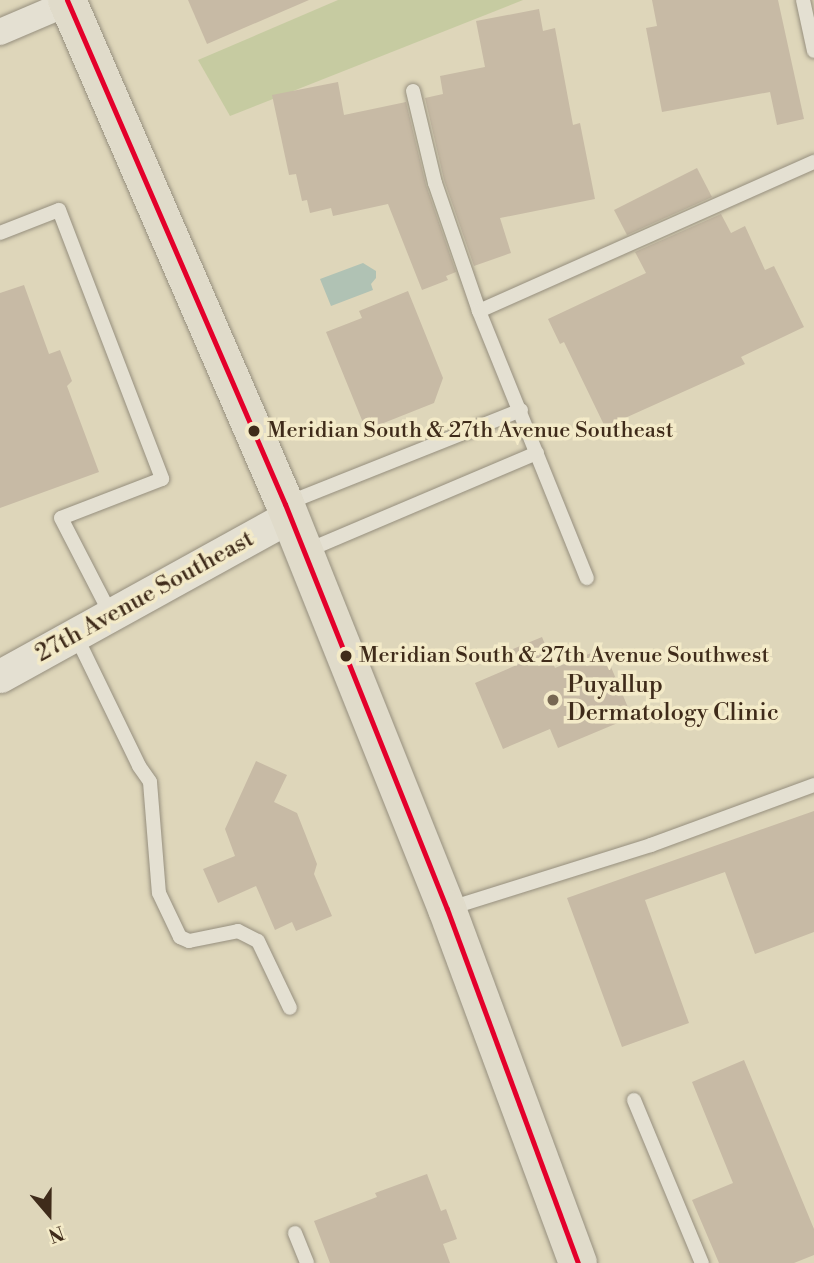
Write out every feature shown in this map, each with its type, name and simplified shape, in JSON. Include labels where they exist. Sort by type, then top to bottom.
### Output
[{"type":"main road","points":[[68,2],[304,552],[447,909],[578,1263]]},
{"type":"street","points":[[0,32],[68,2]]},
{"type":"street","name":"27th Avenue Southeast","points":[[0,676],[76,636],[110,613],[287,510]]},
{"type":"lane","points":[[803,0],[814,51]]},
{"type":"lane","points":[[413,91],[435,183],[480,312],[587,578]]},
{"type":"lane","points":[[480,312],[814,162]]},
{"type":"lane","points":[[0,233],[59,211],[162,480],[61,518],[110,613]]},
{"type":"lane","points":[[287,510],[521,410]]},
{"type":"lane","points":[[304,552],[537,453]]},
{"type":"lane","points":[[76,636],[139,766],[150,782],[159,893],[180,937],[188,941],[238,931],[258,941],[290,1008]]},
{"type":"lane","points":[[447,909],[651,845],[814,785]]},
{"type":"lane","points":[[634,1100],[702,1263]]},
{"type":"lane","points":[[295,1233],[307,1263]]},
{"type":"green space","points":[[338,0],[523,0],[230,116],[198,60]]},
{"type":"shaded area","points":[[363,263],[376,271],[376,278],[371,284],[373,290],[331,306],[320,279]]},
{"type":"building","points":[[188,0],[309,0],[207,44]]},
{"type":"building","points":[[652,0],[778,0],[804,119],[777,125],[770,92],[662,112],[646,28],[657,26]]},
{"type":"building","points":[[539,9],[543,31],[555,28],[573,125],[580,123],[595,199],[500,218],[511,253],[474,266],[444,180],[425,98],[443,94],[440,76],[485,67],[476,21]]},
{"type":"building","points":[[338,82],[344,115],[406,102],[426,185],[456,272],[446,276],[448,280],[422,290],[388,204],[333,216],[331,208],[310,213],[307,200],[302,201],[296,174],[289,175],[272,95]]},
{"type":"building","points":[[697,168],[712,197],[627,235],[614,210]]},
{"type":"building","points":[[721,214],[731,233],[745,226],[765,270],[774,266],[804,327],[741,357],[745,364],[605,427],[564,342],[560,344],[548,319],[646,273],[635,252]]},
{"type":"building","points":[[24,285],[49,354],[60,350],[72,381],[67,386],[99,472],[0,508],[0,293]]},
{"type":"building","points":[[408,291],[443,378],[434,403],[366,430],[326,332],[362,318],[359,311]]},
{"type":"building","name":"Puyallup Dermatology Clinic","points":[[542,637],[555,668],[603,648],[632,717],[558,748],[550,729],[503,749],[475,683],[519,664],[513,649]]},
{"type":"building","points":[[256,761],[287,775],[274,802],[297,813],[317,864],[314,874],[332,916],[296,931],[292,922],[275,930],[256,886],[218,903],[203,869],[235,856],[225,829]]},
{"type":"building","points":[[814,811],[814,932],[755,954],[725,872],[645,900],[689,1023],[622,1047],[567,898]]},
{"type":"building","points":[[744,1060],[814,1229],[814,1255],[794,1263],[719,1263],[692,1200],[733,1183],[692,1082]]},
{"type":"building","points":[[427,1174],[441,1211],[446,1209],[457,1239],[443,1244],[450,1263],[330,1263],[314,1221],[377,1197],[375,1193]]},
{"type":"transit line","points":[[67,0],[285,504],[447,909],[578,1263]]},
{"type":"place","name":"Meridian South & 27th Avenue Southeast","points":[[254,431]]},
{"type":"place","name":"Meridian South & 27th Avenue Southwest","points":[[346,656]]},
{"type":"place","name":"Puyallup Dermatology Clinic","points":[[553,700]]}]
